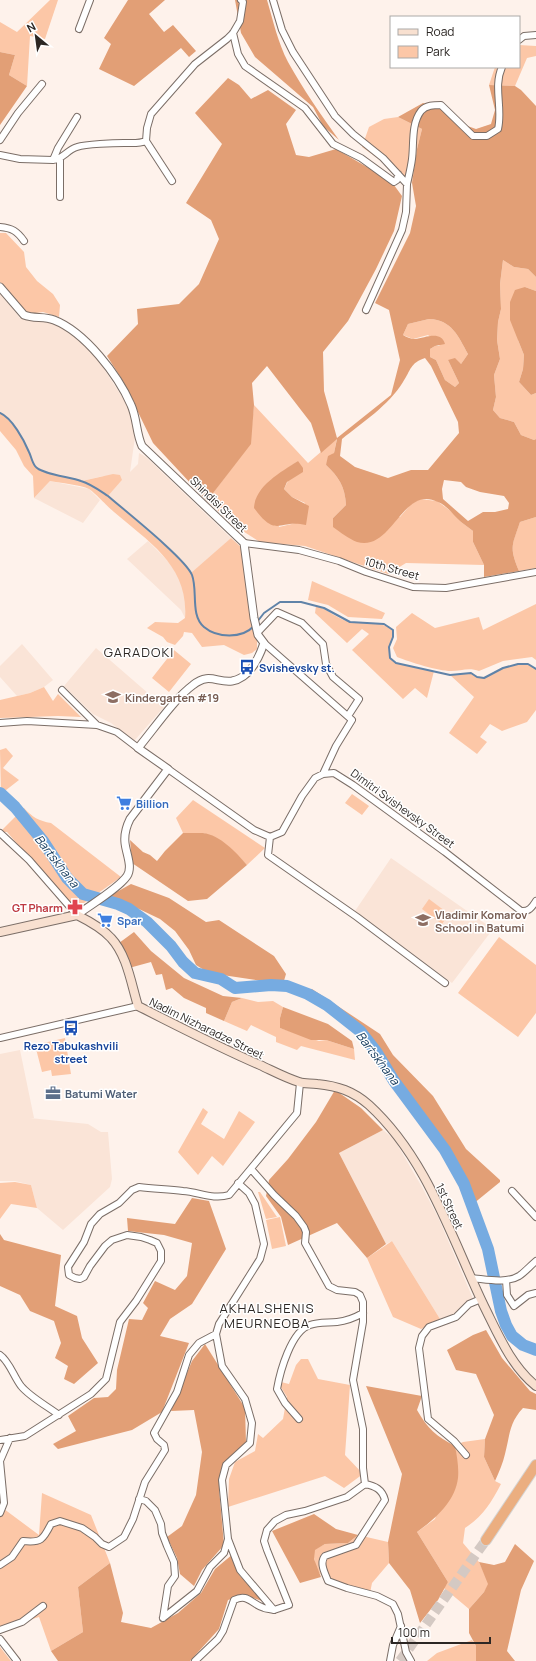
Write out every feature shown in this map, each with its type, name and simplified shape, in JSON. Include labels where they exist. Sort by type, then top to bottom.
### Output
[{"type":"highway","points":[[486,1540],[536,1465]]},
{"type":"main road","points":[[0,932],[77,915]]},
{"type":"main road","name":"Nadim Nizharadze Street","points":[[77,915],[92,923],[110,937],[121,952],[138,1006],[224,1050],[300,1083]]},
{"type":"main road","name":"1st Street","points":[[300,1083],[337,1087],[353,1093],[369,1105],[405,1146],[421,1171],[437,1202],[471,1278],[510,1356],[524,1376],[536,1386]]},
{"type":"street","points":[[79,29],[90,0]]},
{"type":"street","points":[[172,181],[146,141],[146,128],[151,114],[195,64],[233,33],[240,21],[243,2],[241,0]]},
{"type":"street","points":[[273,0],[282,30],[293,52],[335,116],[353,134],[383,158],[407,184]]},
{"type":"street","points":[[233,33],[238,54],[245,66],[305,108],[333,144],[361,158],[394,182],[397,180],[398,174]]},
{"type":"street","points":[[520,39],[524,36],[536,35]]},
{"type":"street","points":[[366,310],[402,230],[406,212],[407,184],[412,160],[415,123],[421,112],[425,108],[441,105],[473,136],[487,136],[498,128],[500,119],[497,83],[502,68]]},
{"type":"street","points":[[0,140],[18,113],[42,84]]},
{"type":"street","points":[[53,160],[58,148],[77,117]]},
{"type":"street","points":[[0,155],[20,159],[60,160],[68,152],[77,147],[141,143],[146,141]]},
{"type":"street","points":[[60,160],[60,197]]},
{"type":"street","points":[[0,227],[11,228],[19,234],[24,241]]},
{"type":"street","name":"Shindisi Street","points":[[0,286],[24,315],[30,318],[41,316],[55,320],[77,333],[95,350],[117,381],[131,405],[138,436],[142,446],[244,543],[254,618],[257,629],[264,643]]},
{"type":"street","name":"10th Street","points":[[244,543],[299,550],[339,561],[366,572],[413,587],[446,588],[536,572]]},
{"type":"street","points":[[257,629],[277,612],[302,623],[323,644],[326,664],[333,677],[359,699],[348,716]]},
{"type":"street","points":[[0,723],[26,721],[96,725],[117,732],[138,748],[254,830],[270,837],[282,832],[307,788],[315,778],[323,774],[336,746],[352,720],[264,643],[258,660],[244,675],[231,681],[215,678],[205,679],[194,684],[185,692],[138,748]]},
{"type":"street","points":[[62,690],[96,725]]},
{"type":"street","points":[[77,915],[127,876],[130,866],[125,842],[125,830],[130,819],[168,769]]},
{"type":"street","name":"Dimitri Svishevsky Street","points":[[323,774],[334,773],[352,785],[445,852],[521,911],[530,909],[536,901]]},
{"type":"street","name":"Nadim Nizharadze Street","points":[[0,833],[29,860],[77,915]]},
{"type":"street","points":[[270,837],[268,855],[357,917],[445,983]]},
{"type":"street","points":[[0,1038],[138,1006]]},
{"type":"street","points":[[0,1440],[25,1436],[91,1394],[106,1379],[120,1322],[160,1261],[161,1256],[159,1247],[154,1241],[127,1235],[112,1240],[105,1246],[90,1266],[84,1277],[80,1279],[75,1278],[70,1275],[68,1267],[84,1242],[91,1224],[100,1214],[119,1203],[132,1190],[139,1188],[199,1193],[211,1197],[229,1195],[297,1113],[300,1083]]},
{"type":"street","points":[[251,1169],[274,1195],[296,1216],[304,1227],[306,1232],[306,1244],[329,1286],[337,1290],[355,1292],[360,1295],[363,1302],[364,1313],[353,1380],[363,1429],[363,1468],[365,1484]]},
{"type":"street","points":[[238,1183],[249,1193],[255,1204],[264,1244],[260,1258],[219,1324],[216,1334],[222,1366],[245,1399],[252,1423],[250,1443],[226,1465],[222,1480],[228,1539],[240,1570],[274,1610]]},
{"type":"street","points":[[512,1191],[536,1217]]},
{"type":"street","points":[[471,1278],[504,1280],[518,1276],[536,1261]]},
{"type":"street","points":[[504,1280],[507,1295],[514,1306],[528,1296],[536,1293]]},
{"type":"street","points":[[466,1455],[454,1441],[428,1419],[419,1348],[422,1336],[429,1327],[456,1317],[469,1304],[481,1299]]},
{"type":"street","points":[[299,1419],[285,1403],[277,1389],[280,1374],[287,1354],[299,1332],[308,1325],[339,1322],[364,1313]]},
{"type":"street","points":[[0,1565],[12,1556],[23,1541],[36,1542],[45,1537],[51,1524],[60,1521],[82,1528],[102,1544],[109,1547],[124,1537],[133,1519],[145,1482],[165,1450],[164,1445],[157,1439],[154,1433],[177,1392],[189,1355],[199,1343],[216,1334]]},
{"type":"street","points":[[0,1355],[4,1358],[12,1374],[22,1388],[59,1415]]},
{"type":"street","points":[[0,1513],[4,1503],[0,1461],[10,1438]]},
{"type":"street","points":[[195,1661],[221,1635],[234,1600],[239,1597],[245,1598],[263,1608],[274,1610],[289,1605],[264,1541],[267,1530],[275,1521],[286,1515],[305,1511],[347,1497],[365,1484]]},
{"type":"street","points":[[365,1484],[376,1487],[383,1495],[385,1500],[356,1545],[325,1556],[322,1566],[328,1581],[377,1596],[393,1604],[398,1614],[406,1652],[411,1661]]},
{"type":"street","points":[[139,1499],[146,1501],[155,1510],[161,1524],[162,1533],[174,1562],[175,1576],[168,1586],[163,1618],[197,1591],[210,1566],[224,1553],[228,1539]]},
{"type":"street","points":[[0,1630],[22,1622],[43,1606]]},
{"type":"street","points":[[390,1661],[393,1645],[401,1626]]},
{"type":"street","points":[[0,1639],[17,1661]]},
{"type":"shaded area","points":[[128,0],[165,0],[149,14],[164,32],[173,25],[196,51],[189,57],[181,48],[134,86],[99,69],[111,44],[104,38]]},
{"type":"shaded area","points":[[235,0],[267,0],[284,55],[312,102],[339,140],[323,126],[313,107],[255,57],[241,33]]},
{"type":"shaded area","points":[[0,52],[15,55],[9,75],[27,86],[0,125]]},
{"type":"shaded area","points":[[228,78],[239,85],[251,99],[268,90],[296,110],[286,124],[296,155],[309,157],[336,149],[391,181],[402,196],[394,231],[376,269],[348,321],[323,352],[324,391],[337,438],[391,395],[400,360],[389,310],[375,303],[410,233],[416,206],[412,183],[417,149],[422,129],[398,117],[423,103],[443,107],[459,123],[476,129],[491,124],[495,110],[489,85],[515,86],[521,90],[536,106],[536,277],[528,269],[514,267],[503,260],[500,284],[501,309],[498,322],[497,340],[500,359],[494,375],[496,397],[493,410],[500,418],[514,422],[521,435],[534,440],[536,439],[536,517],[520,522],[515,536],[513,551],[519,571],[484,577],[484,565],[473,542],[473,531],[461,522],[445,506],[438,502],[426,499],[415,502],[406,509],[380,537],[369,542],[357,542],[333,527],[333,518],[346,505],[343,488],[326,465],[328,456],[334,453],[337,439],[321,453],[311,423],[267,366],[252,383],[254,405],[251,444],[207,501],[153,443],[123,381],[107,356],[138,324],[137,309],[179,304],[199,284],[219,239],[211,220],[186,203],[222,144],[195,113]],"holes":[[[429,319],[443,322],[449,326],[457,335],[468,354],[461,364],[455,358],[448,360],[459,383],[455,387],[445,380],[436,360],[430,357],[430,349],[435,346],[445,344],[443,340],[436,336],[415,339],[403,335],[408,324]],[[425,358],[431,366],[458,422],[459,433],[428,470],[411,470],[388,478],[355,467],[340,456],[342,439],[390,399],[403,382],[411,367]],[[444,480],[461,482],[466,487],[480,492],[504,496],[509,503],[508,509],[495,512],[483,512],[468,521],[443,499],[442,489]]]},
{"type":"shaded area","points":[[525,287],[536,291],[536,393],[531,395],[519,382],[523,369],[524,355],[510,320],[510,302],[515,290]]},
{"type":"shaded area","points":[[0,293],[20,318],[49,322],[73,332],[94,353],[129,408],[135,437],[130,472],[138,464],[139,453],[146,457],[231,538],[192,574],[181,560],[108,496],[122,480],[103,476],[82,481],[42,471],[35,467],[29,452],[4,415],[0,413]]},
{"type":"shaded area","points":[[298,461],[303,468],[303,472],[287,482],[284,489],[292,497],[309,506],[306,525],[289,524],[278,526],[268,523],[254,508],[255,500],[270,480]]},
{"type":"shaded area","points":[[50,481],[89,489],[100,500],[83,523],[34,498]]},
{"type":"shaded area","points":[[148,541],[172,565],[182,584],[186,604],[185,618],[181,610],[127,559]]},
{"type":"shaded area","points":[[22,644],[53,680],[44,687],[30,693],[17,696],[0,677],[0,666]]},
{"type":"shaded area","name":"Kindergarten #19","points":[[96,648],[164,707],[134,741],[111,723],[93,714],[64,686]]},
{"type":"shaded area","points":[[183,833],[203,833],[216,837],[233,850],[247,865],[207,899],[188,901],[132,863],[130,840],[143,852],[150,855],[157,861]]},
{"type":"shaded area","name":"Vladimir Komarov School in Batumi","points":[[391,858],[493,929],[452,983],[355,911]]},
{"type":"shaded area","points":[[131,884],[169,898],[206,922],[219,920],[274,956],[286,974],[283,984],[209,973],[196,965],[189,950],[175,931],[160,919],[139,909],[106,898]]},
{"type":"shaded area","points":[[134,932],[151,951],[184,978],[223,996],[242,998],[232,1002],[224,1021],[206,1013],[206,1008],[184,998],[172,988],[166,990],[162,974],[156,975],[151,962],[129,968],[119,943]]},
{"type":"shaded area","points":[[312,989],[380,1034],[393,1055],[433,1096],[466,1149],[500,1180],[500,1182],[473,1204],[468,1186],[447,1148],[363,1029],[307,991]]},
{"type":"shaded area","points":[[283,1007],[328,1024],[352,1041],[354,1049],[326,1040],[311,1040],[280,1028],[280,1018]]},
{"type":"shaded area","points":[[20,1050],[34,1118],[30,1118],[88,1124],[101,1132],[108,1132],[112,1179],[110,1187],[63,1230],[37,1208],[31,1185],[15,1181],[0,1181],[0,1054]]},
{"type":"shaded area","points":[[335,1090],[361,1108],[383,1130],[339,1153],[386,1244],[367,1258],[337,1223],[288,1245],[281,1217],[266,1196],[269,1180],[288,1159],[316,1122]]},
{"type":"shaded area","points":[[383,1130],[394,1139],[438,1217],[474,1301],[460,1312],[446,1319],[440,1319],[392,1241],[386,1244],[339,1153]]},
{"type":"shaded area","points":[[192,1198],[209,1201],[226,1249],[192,1304],[170,1319],[160,1336],[189,1343],[162,1412],[132,1430],[58,1449],[53,1444],[76,1431],[68,1416],[94,1398],[108,1397],[116,1389],[117,1370],[129,1319],[142,1320],[148,1308],[143,1303],[155,1281],[175,1290],[187,1276],[192,1243],[164,1235],[128,1231],[127,1218],[175,1224]]},
{"type":"shaded area","points":[[0,1234],[4,1240],[61,1255],[55,1306],[77,1316],[82,1338],[98,1363],[74,1384],[64,1379],[68,1366],[55,1358],[61,1343],[54,1321],[30,1311],[20,1295],[0,1286]]},
{"type":"shaded area","points":[[486,1330],[502,1358],[530,1391],[536,1394],[536,1410],[523,1408],[512,1424],[503,1461],[495,1481],[484,1457],[485,1439],[494,1415],[476,1374],[456,1370],[447,1350],[473,1335]]},
{"type":"shaded area","points":[[205,1344],[245,1408],[246,1443],[226,1461],[219,1488],[224,1545],[202,1570],[194,1586],[180,1574],[177,1558],[167,1537],[182,1526],[196,1495],[202,1452],[194,1410],[171,1411],[192,1361]]},
{"type":"shaded area","points":[[366,1386],[422,1396],[417,1410],[433,1431],[455,1446],[458,1462],[458,1478],[453,1495],[437,1516],[417,1532],[448,1582],[438,1600],[420,1623],[410,1590],[389,1563],[388,1542],[402,1474]]},
{"type":"shaded area","points":[[314,1514],[336,1529],[358,1535],[348,1543],[325,1544],[315,1550],[314,1559],[321,1577],[300,1583],[272,1531]]},
{"type":"shaded area","points":[[515,1544],[534,1561],[521,1590],[507,1651],[515,1661],[476,1661],[476,1646],[469,1633],[469,1609],[484,1592],[488,1584],[479,1562],[494,1565],[505,1562]]},
{"type":"shaded area","points":[[233,1554],[240,1576],[265,1602],[245,1595],[228,1600],[219,1629],[190,1661],[58,1661],[51,1651],[83,1632],[78,1587],[110,1563],[123,1613],[121,1622],[151,1628],[178,1613],[201,1593],[215,1569]]},
{"type":"green space","points":[[50,0],[58,0],[45,39],[30,36],[27,86],[9,75],[15,55],[0,52],[0,22],[17,32]]},
{"type":"green space","points":[[520,45],[536,46],[536,56],[527,58],[515,86],[489,85],[495,68],[520,68]]},
{"type":"green space","points":[[398,117],[422,129],[417,149],[412,183],[362,147],[369,127],[384,119]]},
{"type":"green space","points":[[0,233],[6,233],[24,252],[26,267],[37,281],[53,294],[60,305],[59,317],[43,312],[29,314],[0,282]]},
{"type":"green space","points":[[503,260],[514,267],[528,269],[536,277],[536,291],[525,287],[518,340],[524,355],[523,369],[519,382],[531,395],[536,393],[536,439],[534,440],[521,435],[514,422],[500,418],[493,410],[496,397],[494,375],[500,359],[497,340],[498,322],[501,309],[500,284]]},
{"type":"green space","points":[[429,319],[443,322],[449,326],[457,335],[468,354],[461,364],[448,360],[459,383],[455,387],[445,380],[436,360],[430,357],[430,349],[435,346],[440,346],[428,335],[413,339],[403,335],[408,324]]},
{"type":"green space","points":[[254,405],[308,463],[337,438],[334,453],[326,465],[343,488],[346,505],[333,518],[400,517],[411,504],[420,499],[437,501],[473,531],[473,542],[484,565],[406,563],[388,574],[305,546],[260,542],[238,528],[207,501],[250,444]],"holes":[[[298,461],[284,489],[292,497],[305,503],[296,523],[279,527],[271,480]]]},
{"type":"green space","points":[[0,413],[4,415],[17,430],[35,467],[42,471],[82,481],[113,474],[120,475],[122,480],[108,496],[181,560],[191,573],[231,538],[242,548],[257,636],[257,649],[252,653],[244,655],[224,645],[202,647],[192,633],[184,632],[183,636],[175,645],[167,642],[163,637],[147,628],[155,622],[178,623],[185,618],[185,600],[181,584],[174,570],[153,545],[89,489],[76,485],[50,481],[34,498],[33,476],[24,466],[16,450],[0,431]]},
{"type":"green space","points":[[536,517],[536,568],[519,571],[513,551],[515,536],[520,522]]},
{"type":"green space","points":[[312,581],[385,613],[382,619],[348,617],[328,605],[308,600]]},
{"type":"green space","points":[[536,604],[536,660],[532,657],[503,661],[479,671],[468,669],[445,671],[397,657],[393,648],[397,639],[396,627],[412,613],[435,628],[479,617],[483,630]]},
{"type":"green space","points":[[316,606],[325,609],[346,621],[356,623],[377,623],[393,630],[393,637],[389,647],[390,658],[396,663],[434,671],[427,698],[415,688],[403,699],[352,650],[369,634],[362,629],[347,643],[315,613]]},
{"type":"green space","points":[[174,650],[191,664],[169,692],[152,678]]},
{"type":"green space","points":[[518,664],[528,664],[536,669],[536,710],[527,722],[502,731],[490,724],[480,737],[487,742],[477,754],[449,733],[474,697],[450,675],[471,673],[476,676],[483,677],[502,668]]},
{"type":"green space","points":[[44,687],[53,701],[58,694],[81,717],[58,716],[0,718],[0,700],[30,693]]},
{"type":"green space","points":[[6,748],[13,756],[3,768],[19,780],[1,794],[0,750]]},
{"type":"green space","points":[[352,794],[369,806],[362,815],[345,803]]},
{"type":"green space","points":[[193,800],[265,848],[247,865],[229,847],[204,833],[183,833],[176,818]]},
{"type":"green space","points":[[24,808],[36,818],[51,823],[121,877],[74,910],[7,832],[0,832]]},
{"type":"green space","points":[[429,899],[449,914],[442,924],[422,909]]},
{"type":"green space","points":[[499,937],[536,965],[536,1013],[518,1037],[458,993]]},
{"type":"green space","points":[[242,998],[258,1002],[273,1001],[283,1007],[280,1018],[280,1028],[319,1041],[326,1040],[354,1049],[355,1060],[301,1046],[297,1050],[276,1042],[276,1037],[251,1025],[247,1031],[224,1021],[232,1002]]},
{"type":"green space","points":[[65,1038],[71,1074],[52,1076],[51,1070],[42,1072],[35,1045]]},
{"type":"green space","points":[[203,1108],[208,1112],[201,1124],[224,1139],[239,1111],[255,1122],[223,1166],[212,1156],[198,1175],[178,1152]]},
{"type":"green space","points":[[15,1182],[31,1185],[37,1208],[11,1204],[0,1219],[0,1183]]},
{"type":"green space","points":[[258,1192],[260,1192],[277,1217],[266,1219]]},
{"type":"green space","points":[[280,1217],[286,1246],[272,1249],[266,1220]]},
{"type":"green space","points":[[392,1241],[440,1319],[421,1329],[393,1317],[367,1258]]},
{"type":"green space","points":[[301,1359],[308,1359],[318,1379],[350,1385],[345,1455],[363,1474],[344,1488],[325,1476],[228,1507],[229,1479],[235,1462],[255,1451],[258,1434],[263,1438],[283,1419],[287,1397],[277,1381],[289,1384],[296,1365]]},
{"type":"green space","points":[[485,1439],[484,1457],[495,1481],[501,1484],[486,1509],[477,1519],[465,1528],[463,1543],[479,1562],[489,1584],[469,1609],[444,1588],[448,1582],[417,1532],[435,1519],[456,1454],[455,1446],[463,1442]]},
{"type":"green space","points":[[42,1493],[91,1515],[110,1563],[78,1587],[83,1632],[51,1651],[39,1617],[0,1629],[0,1506],[39,1535]]},
{"type":"green space","points":[[358,1535],[388,1542],[389,1563],[372,1583],[370,1593],[340,1587],[331,1583],[318,1570],[314,1561],[314,1550],[325,1544],[348,1543]]},
{"type":"green space","points":[[472,1640],[476,1646],[476,1661],[427,1661],[437,1653]]},
{"type":"green space","points":[[0,1647],[11,1661],[0,1661]]},
{"type":"waterway","points":[[0,413],[9,420],[17,430],[27,447],[35,466],[38,469],[81,481],[98,489],[140,523],[179,558],[192,575],[194,581],[197,616],[204,627],[209,631],[229,636],[243,633],[254,626]]},
{"type":"waterway","points":[[257,622],[264,613],[280,602],[301,602],[324,608],[350,622],[384,624],[393,630],[393,637],[389,647],[390,658],[396,663],[450,675],[471,673],[477,677],[484,678],[503,668],[518,664],[528,664],[536,669]]},
{"type":"waterway","name":"Bartskhana","points":[[0,793],[15,807],[43,841],[67,878],[83,894],[118,904],[129,909],[147,922],[195,973],[221,979],[235,988],[271,985],[287,986],[308,994],[327,1005],[360,1031],[377,1053],[394,1081],[445,1150],[464,1184],[488,1249],[501,1311],[506,1325],[512,1336],[523,1345],[536,1350]]},
{"type":"tunnel","points":[[400,1661],[486,1540]]},
{"type":"place","name":"Svishevsky st.","points":[[247,667]]},
{"type":"place","name":"Kindergarten #19","points":[[113,697]]},
{"type":"place","name":"Billion","points":[[124,803]]},
{"type":"place","name":"GT Pharm","points":[[75,907]]},
{"type":"place","name":"Spar","points":[[105,920]]},
{"type":"place","name":"Vladimir Komarov School in Batumi","points":[[423,920]]},
{"type":"place","name":"Rezo Tabukashvili street","points":[[71,1028]]},
{"type":"place","name":"Batumi Water","points":[[53,1093]]},
{"type":"district","name":"GARADOKI","points":[[139,652]]},
{"type":"district","name":"AKHALSHENIS MEURNEOBA","points":[[267,1316]]}]
